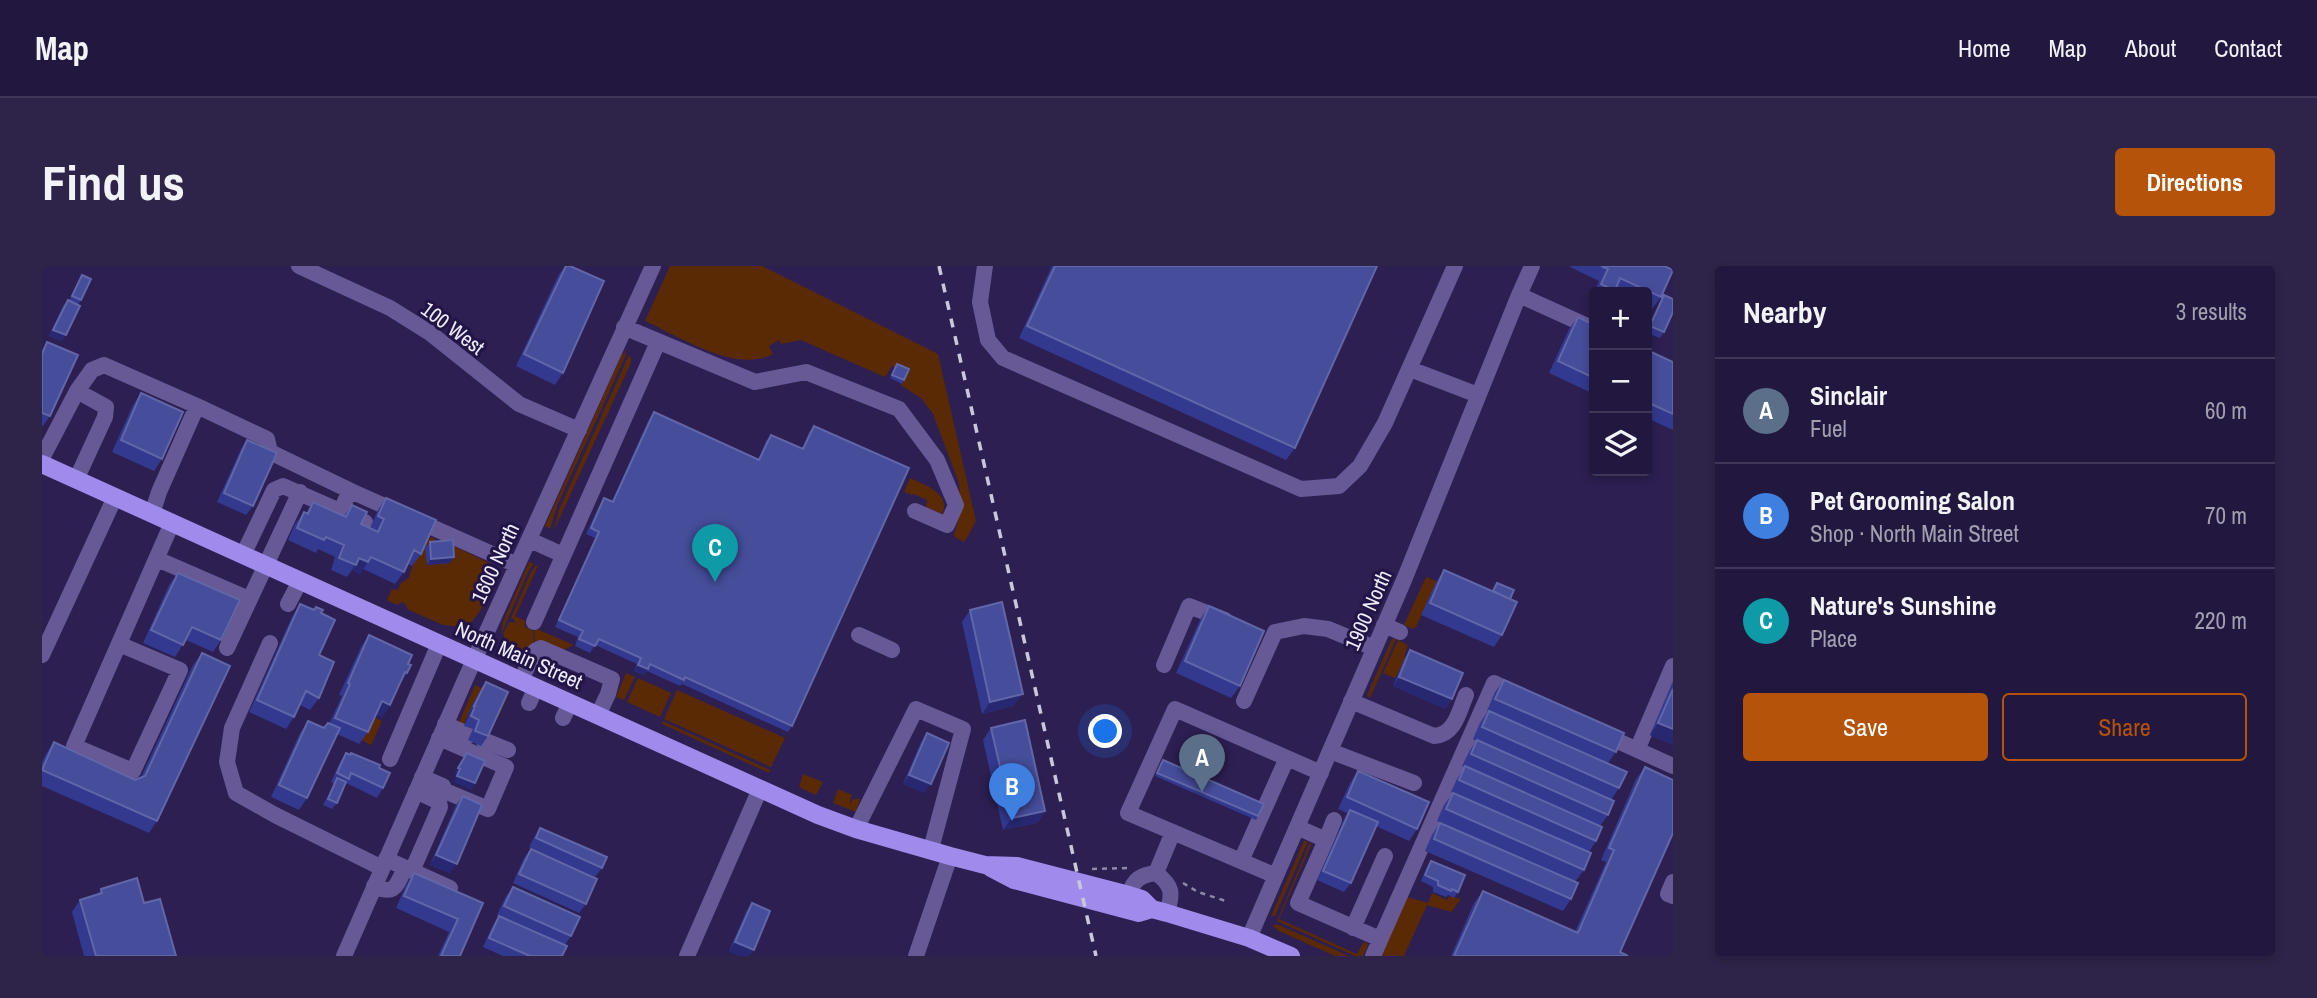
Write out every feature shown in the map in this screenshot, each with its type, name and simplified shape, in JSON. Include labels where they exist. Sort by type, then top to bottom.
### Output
[{"type":"main road","name":"North Main Street","points":[[42,464],[474,660],[566,711],[598,715],[760,789],[856,829],[985,865],[1017,866],[1129,895],[1142,899],[1159,911],[1249,938],[1290,956]]},
{"type":"main road","name":"North Main Street","points":[[985,865],[1014,880],[1139,914],[1159,911]]},
{"type":"street","name":"100 West","points":[[299,266],[390,308],[430,333],[519,404],[579,430]]},
{"type":"street","name":"1600 North","points":[[344,956],[442,731],[653,266]]},
{"type":"street","points":[[985,266],[979,302],[988,340],[1003,358],[1301,489],[1339,486],[1360,466],[1385,423],[1455,266]]},
{"type":"street","name":"1900 North","points":[[1249,938],[1374,649],[1532,266]]},
{"type":"street","points":[[1519,295],[1589,327]]},
{"type":"street","points":[[624,327],[755,382],[806,372],[899,409],[937,460],[956,505],[947,525],[915,511]]},
{"type":"street","points":[[534,621],[658,342]]},
{"type":"street","points":[[42,458],[77,391],[92,370],[104,365],[267,439],[271,452],[353,492],[517,565]]},
{"type":"street","points":[[1410,369],[1478,395]]},
{"type":"street","points":[[76,480],[105,417],[106,407],[77,391]]},
{"type":"street","points":[[152,514],[197,406]]},
{"type":"street","points":[[243,555],[274,490],[283,486],[365,522]]},
{"type":"street","points":[[227,648],[300,492]]},
{"type":"street","points":[[341,511],[347,497],[353,492]]},
{"type":"street","points":[[42,655],[115,497]]},
{"type":"street","points":[[119,644],[180,670],[133,772],[74,746],[172,523]]},
{"type":"street","points":[[530,540],[563,555]]},
{"type":"street","points":[[157,559],[248,599]]},
{"type":"street","points":[[288,604],[300,581]]},
{"type":"street","points":[[1164,665],[1189,606],[1235,624]]},
{"type":"street","points":[[1384,625],[1401,632]]},
{"type":"street","points":[[1254,631],[1275,632],[1304,626],[1328,629],[1374,649]]},
{"type":"street","points":[[1244,701],[1275,632]]},
{"type":"street","points":[[859,635],[892,650]]},
{"type":"street","points":[[271,643],[232,728],[227,762],[236,793],[275,815],[384,863],[409,870],[450,888]]},
{"type":"street","points":[[390,759],[439,644]]},
{"type":"street","points":[[528,690],[535,651],[541,648],[559,654],[612,679],[598,715]]},
{"type":"street","points":[[1637,750],[1673,666]]},
{"type":"street","points":[[1373,956],[1494,683],[1532,701]]},
{"type":"street","points":[[1351,701],[1434,736],[1450,731],[1466,695]]},
{"type":"street","points":[[856,829],[916,709],[963,729],[931,849]]},
{"type":"street","points":[[1276,876],[1128,813],[1175,709],[1321,773]]},
{"type":"street","points":[[1581,724],[1673,766]]},
{"type":"street","points":[[442,731],[477,738],[508,750]]},
{"type":"street","points":[[419,784],[443,786],[445,791],[488,809],[506,767],[442,731]]},
{"type":"street","points":[[1330,751],[1414,783]]},
{"type":"street","points":[[1241,861],[1287,758]]},
{"type":"street","points":[[374,886],[384,891],[396,887],[409,870],[440,807],[439,802],[419,784]]},
{"type":"street","points":[[687,956],[760,789]]},
{"type":"street","points":[[1334,820],[1298,904],[1380,939]]},
{"type":"street","points":[[1297,827],[1326,839]]},
{"type":"street","points":[[1156,873],[1173,832]]},
{"type":"street","points":[[916,956],[950,856]]},
{"type":"street","points":[[1353,928],[1385,856]]},
{"type":"street","points":[[1129,895],[1132,883],[1143,875],[1156,873],[1166,880],[1172,895],[1159,911]]},
{"type":"street","points":[[1673,882],[1668,894],[1673,896]]},
{"type":"shaded area","points":[[670,266],[762,266],[938,354],[976,521],[967,538],[963,542],[954,536],[961,509],[959,483],[933,414],[922,399],[901,385],[906,372],[892,366],[885,377],[801,340],[781,344],[779,340],[769,346],[773,354],[742,360],[725,357],[691,344],[645,321]]},
{"type":"shaded area","points":[[625,351],[626,355],[557,506],[550,529],[545,526]]},
{"type":"shaded area","points":[[629,355],[631,363],[554,530],[559,510]]},
{"type":"shaded area","points":[[910,478],[940,496],[944,507],[942,514],[926,507],[927,500],[904,492]]},
{"type":"shaded area","points":[[432,537],[438,543],[452,545],[493,565],[495,572],[480,611],[470,624],[462,623],[461,627],[443,625],[407,609],[402,602],[397,605],[387,600],[392,589],[398,590],[401,583],[409,578],[420,549]]},
{"type":"shaded area","points":[[529,562],[534,564],[501,635],[503,622]]},
{"type":"shaded area","points":[[536,565],[538,566],[515,616],[525,621],[525,627],[533,631],[534,642],[525,654],[511,648],[503,634],[509,622],[514,623],[515,620],[511,618]]},
{"type":"shaded area","points":[[1426,577],[1441,583],[1436,583],[1413,629],[1404,625]]},
{"type":"shaded area","points":[[537,629],[574,645],[563,650],[540,641],[535,642],[534,631]]},
{"type":"shaded area","points":[[1392,639],[1396,639],[1370,698],[1367,695]]},
{"type":"shaded area","points":[[1398,640],[1408,645],[1404,657],[1406,658],[1395,678],[1383,673]]},
{"type":"shaded area","points":[[626,673],[635,677],[624,700],[616,697]]},
{"type":"shaded area","points":[[638,678],[671,693],[660,717],[627,702]]},
{"type":"shaded area","points":[[485,684],[509,693],[498,718],[474,701],[465,725],[459,722],[475,685],[481,688]]},
{"type":"shaded area","points":[[677,690],[785,738],[771,767],[664,719]]},
{"type":"shaded area","points":[[373,717],[382,721],[371,745],[361,740]]},
{"type":"shaded area","points":[[663,721],[770,770],[769,773],[662,724]]},
{"type":"shaded area","points":[[803,774],[823,782],[816,795],[799,787]]},
{"type":"shaded area","points":[[838,789],[852,795],[849,804],[853,799],[860,799],[856,812],[833,803]]},
{"type":"shaded area","points":[[1304,841],[1308,841],[1275,916],[1271,916]]},
{"type":"shaded area","points":[[1310,842],[1279,919],[1357,954],[1366,942],[1368,945],[1363,956],[1355,956],[1277,921]]},
{"type":"shaded area","points":[[1432,893],[1447,900],[1449,896],[1461,899],[1451,912],[1427,905],[1404,956],[1381,956],[1407,897],[1428,903]]},
{"type":"shaded area","points":[[1276,924],[1349,956],[1335,956],[1279,931],[1273,926]]},
{"type":"building","points":[[566,266],[604,281],[563,373],[524,354]]},
{"type":"building","points":[[1055,266],[1377,266],[1295,448],[1027,326]]},
{"type":"building","points":[[1601,266],[1665,266],[1673,270],[1661,297],[1652,293],[1652,287],[1639,287],[1620,278],[1617,287],[1601,284],[1608,269]]},
{"type":"building","points":[[82,275],[91,279],[81,300],[72,296]]},
{"type":"building","points":[[1664,295],[1673,299],[1673,312],[1664,332],[1652,327]]},
{"type":"building","points":[[68,300],[80,306],[66,335],[53,330]]},
{"type":"building","points":[[1578,317],[1589,322],[1589,376],[1558,361]]},
{"type":"building","points":[[47,342],[78,355],[50,416],[42,413],[42,354]]},
{"type":"building","points":[[1652,352],[1673,362],[1673,414],[1652,404]]},
{"type":"building","points":[[897,364],[909,369],[904,380],[892,375]]},
{"type":"building","points":[[141,393],[183,412],[162,459],[121,440]]},
{"type":"building","points":[[654,412],[759,460],[771,435],[803,449],[814,426],[909,468],[792,726],[685,677],[684,680],[650,664],[648,669],[638,665],[641,658],[599,639],[595,646],[579,639],[583,631],[559,620],[599,532],[591,528],[604,498],[613,502]]},
{"type":"building","points":[[247,440],[277,453],[253,506],[224,493]]},
{"type":"building","points":[[386,498],[436,520],[421,554],[414,550],[404,572],[371,557],[368,562],[359,558],[356,565],[339,558],[344,545],[326,537],[324,540],[297,528],[304,512],[308,514],[313,502],[346,517],[352,505],[367,512],[361,524],[378,532],[384,519],[378,516]]},
{"type":"building","points":[[453,540],[454,557],[431,559],[430,542]]},
{"type":"building","points":[[1444,570],[1517,602],[1502,635],[1430,603]]},
{"type":"building","points":[[178,573],[240,600],[221,640],[192,627],[183,645],[151,630]]},
{"type":"building","points":[[1497,583],[1514,590],[1510,599],[1493,591]]},
{"type":"building","points":[[1002,602],[1023,694],[990,702],[970,610]]},
{"type":"building","points":[[300,604],[314,610],[316,607],[323,610],[321,613],[335,620],[319,655],[334,662],[319,698],[306,691],[294,717],[257,700]]},
{"type":"building","points":[[1209,606],[1264,631],[1240,686],[1185,661]]},
{"type":"building","points":[[369,635],[412,655],[408,664],[411,665],[390,705],[382,701],[368,732],[335,718]]},
{"type":"building","points":[[1410,650],[1463,673],[1452,699],[1399,677]]},
{"type":"building","points":[[202,653],[230,666],[157,821],[42,770],[54,742],[135,780],[145,776]]},
{"type":"building","points":[[1504,680],[1624,733],[1616,752],[1495,699]]},
{"type":"building","points":[[486,682],[508,692],[488,736],[475,731],[479,720],[471,716]]},
{"type":"building","points":[[1673,689],[1673,729],[1658,723]]},
{"type":"building","points":[[1489,711],[1627,772],[1619,788],[1482,727]]},
{"type":"building","points":[[1025,720],[1045,811],[1012,818],[991,728]]},
{"type":"building","points":[[308,721],[324,728],[328,723],[340,728],[307,798],[279,785]]},
{"type":"building","points":[[927,733],[949,743],[931,784],[909,775]]},
{"type":"building","points":[[1477,740],[1614,801],[1608,815],[1471,754]]},
{"type":"building","points":[[346,753],[380,765],[379,768],[390,773],[383,788],[351,773],[349,779],[337,773]]},
{"type":"building","points":[[467,753],[485,761],[475,783],[457,776],[460,769],[458,768]]},
{"type":"building","points":[[1163,760],[1264,804],[1258,816],[1157,773]]},
{"type":"building","points":[[1465,766],[1602,827],[1596,841],[1459,780]]},
{"type":"building","points":[[1645,767],[1673,780],[1673,833],[1620,952],[1628,956],[1454,956],[1483,891],[1578,933],[1614,850],[1609,848]]},
{"type":"building","points":[[1358,771],[1429,802],[1417,829],[1347,797]]},
{"type":"building","points":[[337,778],[346,782],[337,803],[328,799]]},
{"type":"building","points":[[1453,793],[1591,853],[1584,870],[1446,809]]},
{"type":"building","points":[[463,796],[482,805],[457,864],[436,855]]},
{"type":"building","points":[[1350,810],[1378,822],[1351,883],[1323,871]]},
{"type":"building","points":[[1440,823],[1578,883],[1571,899],[1434,839]]},
{"type":"building","points":[[540,828],[607,857],[602,868],[536,838]]},
{"type":"building","points":[[531,849],[597,879],[586,904],[519,874]]},
{"type":"building","points":[[1431,861],[1465,875],[1458,892],[1438,885],[1438,881],[1425,875]]},
{"type":"building","points":[[414,873],[483,903],[460,956],[441,956],[458,919],[404,896]]},
{"type":"building","points":[[137,878],[144,903],[160,899],[176,956],[96,956],[80,900],[102,893],[101,889]]},
{"type":"building","points":[[513,887],[580,917],[571,936],[504,906]]},
{"type":"building","points":[[752,903],[770,911],[754,950],[735,942]]},
{"type":"building","points":[[499,916],[567,946],[562,956],[530,956],[489,938]]},
{"type":"railway","points":[[939,266],[1096,956]]},
{"type":"place","name":"Nature's Sunshine","points":[[715,582]]},
{"type":"place","name":"Sinclair","points":[[1202,792]]},
{"type":"place","name":"Pet Grooming Salon","points":[[1012,821]]}]
